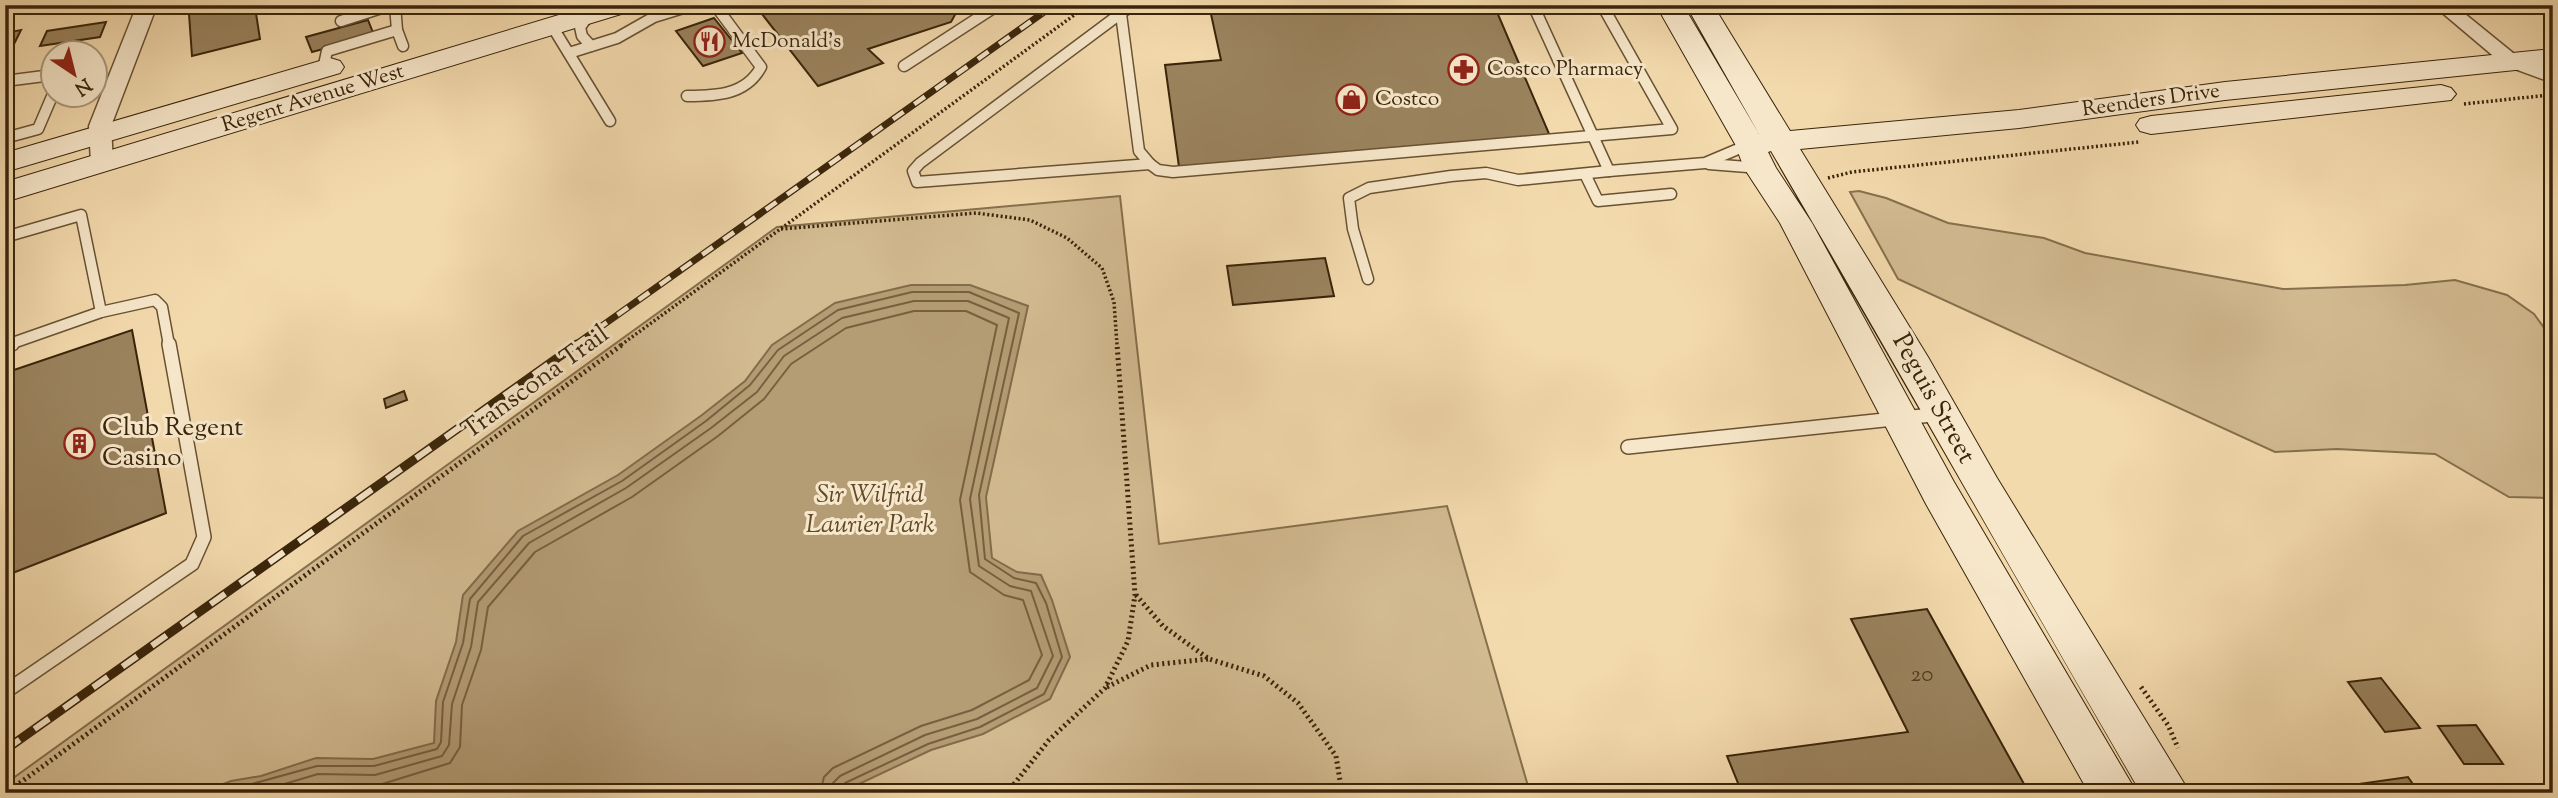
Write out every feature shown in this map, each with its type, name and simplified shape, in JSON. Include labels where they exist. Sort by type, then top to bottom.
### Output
[{"type":"street","points":[[5,8],[20,5]]},
{"type":"street","points":[[100,149],[147,5]]},
{"type":"street","name":"Regent Avenue West","points":[[5,192],[100,149],[323,69],[400,38],[621,5]]},
{"type":"street","name":"Peguis Street","points":[[1669,5],[1772,154],[1941,414],[1983,489],[2167,793]]},
{"type":"street","name":"Peguis Street","points":[[1699,5],[1772,154],[1797,223],[1900,419],[2017,631],[2114,793]]},
{"type":"street","points":[[2442,5],[2511,61],[2553,80]]},
{"type":"street","name":"Regent Avenue West","points":[[5,163],[100,149],[564,13]]},
{"type":"street","name":"Reenders Drive","points":[[1772,154],[2225,90],[2553,57]]},
{"type":"street","name":"Reenders Drive","points":[[1772,154],[2553,80]]},
{"type":"lane","points":[[341,21],[393,5],[400,38]]},
{"type":"lane","points":[[569,53],[634,31],[654,17],[693,5]]},
{"type":"lane","points":[[687,96],[733,92],[754,81],[761,67],[714,5]]},
{"type":"lane","points":[[975,5],[985,14]]},
{"type":"lane","points":[[904,66],[998,5]]},
{"type":"lane","points":[[1132,5],[920,163],[913,171],[917,182],[930,183],[1150,164]]},
{"type":"lane","points":[[1533,5],[1609,171]]},
{"type":"lane","points":[[1121,14],[1139,151],[1158,170],[1173,172],[1672,129],[1602,5]]},
{"type":"lane","points":[[564,13],[580,27],[582,36],[591,46]]},
{"type":"lane","points":[[564,13],[569,53],[610,121]]},
{"type":"lane","points":[[5,81],[38,77]]},
{"type":"lane","points":[[5,138],[38,129],[47,108]]},
{"type":"lane","points":[[1705,163],[1772,154]]},
{"type":"lane","points":[[1368,279],[1353,229],[1349,198],[1369,188],[1486,173],[1518,180],[1705,163],[1772,154]]},
{"type":"lane","points":[[1585,174],[1598,201],[1671,194]]},
{"type":"lane","points":[[5,237],[81,215],[101,312]]},
{"type":"lane","points":[[5,346],[101,312],[155,300],[162,307],[204,537],[192,564],[5,692]]},
{"type":"lane","points":[[1628,447],[1941,414]]},
{"type":"path","name":"Transcona Trail","points":[[6,793],[1088,5]]},
{"type":"path","points":[[780,229],[976,213],[1030,220],[1067,238],[1102,268],[1114,302],[1135,595],[1128,640],[1105,688]]},
{"type":"path","points":[[1135,595],[1163,626],[1209,659],[1264,676],[1298,703],[1336,756],[1342,793]]},
{"type":"path","points":[[1007,793],[1049,740],[1105,688],[1151,664],[1209,659]]},
{"type":"green space","points":[[1859,191],[1886,198],[1948,223],[2044,238],[2085,253],[2283,289],[2405,285],[2455,280],[2507,295],[2534,314],[2553,340],[2553,498],[2509,497],[2435,454],[2337,449],[2275,452],[1898,279],[1850,192]]},
{"type":"green space","name":"Sir Wilfrid Laurier Park","points":[[1120,196],[1159,544],[1447,506],[1530,793],[5,793],[5,784],[777,227]]},
{"type":"water","points":[[911,285],[970,285],[1028,306],[986,497],[992,558],[1017,572],[1041,575],[1052,600],[1070,657],[1050,699],[983,734],[931,750],[840,793],[200,793],[231,781],[261,776],[316,758],[373,759],[434,743],[436,701],[456,642],[463,595],[518,531],[618,475],[702,415],[745,381],[772,345],[835,303]]},
{"type":"building","points":[[226,5],[242,5],[242,10],[255,7],[260,39],[192,56],[189,14]]},
{"type":"building","points":[[755,5],[949,5],[956,13],[951,22],[868,49],[883,63],[818,86]]},
{"type":"building","name":"Costco","points":[[1209,5],[1494,5],[1550,136],[1179,167],[1165,65],[1221,60]]},
{"type":"building","name":"McDonald's","points":[[714,18],[742,53],[703,66],[676,31]]},
{"type":"building","points":[[368,20],[374,35],[312,52],[306,37]]},
{"type":"building","points":[[106,22],[100,37],[44,38],[47,31]]},
{"type":"building","points":[[21,30],[12,48],[5,49],[5,33]]},
{"type":"building","points":[[1325,258],[1334,296],[1233,305],[1227,266]]},
{"type":"building","name":"Club Regent Casino","points":[[132,330],[166,513],[5,576],[5,373]]},
{"type":"building","points":[[404,391],[407,400],[386,408],[384,399]]},
{"type":"building","points":[[1927,609],[2029,793],[1742,793],[1727,756],[1908,732],[1851,619]]},
{"type":"building","points":[[2381,678],[2420,728],[2385,732],[2348,682]]},
{"type":"building","points":[[2476,725],[2503,764],[2464,764],[2438,726]]},
{"type":"building","points":[[2408,777],[2419,793],[2358,793],[2352,785]]},
{"type":"building","points":[[2553,785],[2553,793],[2511,791]]},
{"type":"railway","points":[[575,345],[1054,5]]},
{"type":"railway","points":[[5,750],[577,344]]},
{"type":"place","name":"McDonald's","points":[[709,42]]},
{"type":"place","name":"Costco Pharmacy","points":[[1464,70]]},
{"type":"place","name":"Costco","points":[[1352,100]]},
{"type":"place","name":"Club Regent Casino","points":[[79,443]]}]
